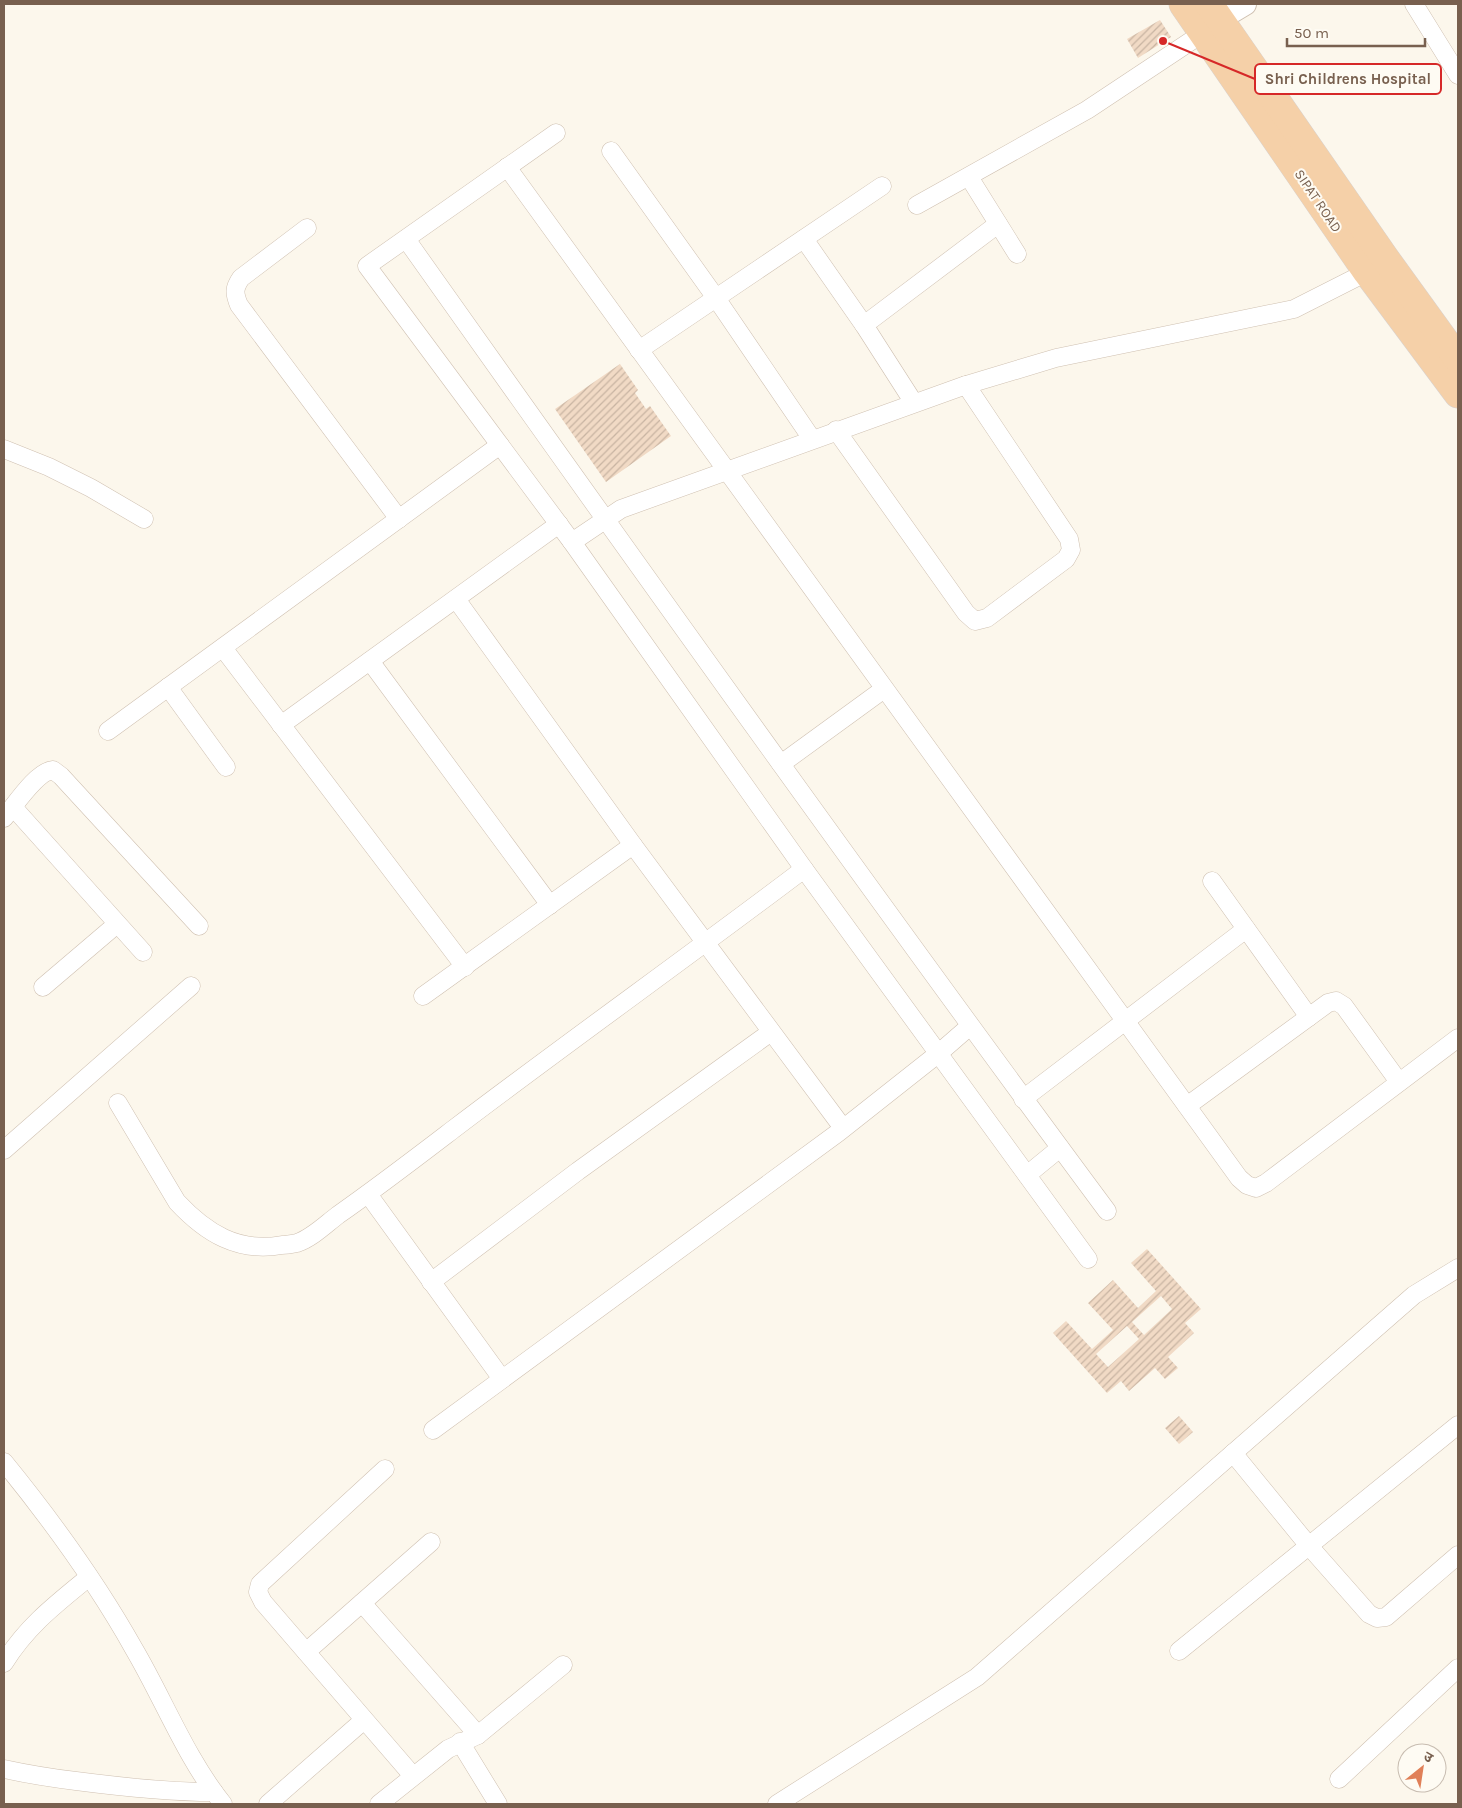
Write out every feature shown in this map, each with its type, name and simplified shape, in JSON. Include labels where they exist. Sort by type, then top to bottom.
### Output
[{"type":"highway","name":"SIPAT ROAD","points":[[1183,4],[1211,18],[1458,359]]},
{"type":"highway","name":"SIPAT ROAD","points":[[1211,18],[1368,272],[1458,394]]},
{"type":"street","points":[[917,205],[1087,110],[1211,18],[1245,4]]},
{"type":"street","points":[[1414,4],[1458,75]]},
{"type":"street","points":[[556,133],[367,266],[559,524],[804,869],[1088,1258]]},
{"type":"street","points":[[611,151],[716,298],[812,439]]},
{"type":"street","points":[[507,168],[1239,1178],[1247,1185],[1256,1188],[1266,1183],[1458,1038]]},
{"type":"street","points":[[969,176],[1017,254]]},
{"type":"street","points":[[639,350],[882,186]]},
{"type":"street","points":[[864,325],[998,224]]},
{"type":"street","points":[[307,228],[241,278],[235,286],[234,294],[238,305],[399,519]]},
{"type":"street","points":[[804,238],[864,325],[914,403]]},
{"type":"street","points":[[406,239],[970,1026],[1107,1211]]},
{"type":"street","points":[[572,542],[621,509],[836,430],[966,385],[1056,358],[1294,309],[1368,272]]},
{"type":"street","points":[[836,430],[966,613],[975,621],[987,618],[1066,559],[1072,550],[1069,539],[966,385]]},
{"type":"street","points":[[108,731],[500,445]]},
{"type":"street","points":[[4,449],[49,467],[144,519]]},
{"type":"street","points":[[281,725],[559,524]]},
{"type":"street","points":[[456,599],[633,845],[843,1128]]},
{"type":"street","points":[[223,648],[465,967]]},
{"type":"street","points":[[370,661],[550,905]]},
{"type":"street","points":[[168,687],[226,767]]},
{"type":"street","points":[[782,764],[884,689]]},
{"type":"street","points":[[143,952],[8,812],[40,776],[47,771],[53,770],[61,776],[199,926]]},
{"type":"street","points":[[423,996],[633,845]]},
{"type":"street","points":[[118,1103],[177,1202],[189,1216],[206,1229],[247,1247],[269,1248],[297,1243],[368,1194],[487,1104],[706,944],[804,869]]},
{"type":"street","points":[[1212,881],[1309,1017]]},
{"type":"street","points":[[43,987],[117,924]]},
{"type":"street","points":[[1023,1099],[1246,929]]},
{"type":"street","points":[[4,1150],[191,986]]},
{"type":"street","points":[[1187,1106],[1328,1003],[1336,1001],[1344,1006],[1399,1082]]},
{"type":"street","points":[[433,1430],[843,1128],[938,1054],[970,1026]]},
{"type":"street","points":[[431,1282],[578,1171],[771,1032]]},
{"type":"street","points":[[1027,1174],[1060,1148]]},
{"type":"street","points":[[368,1194],[502,1379]]},
{"type":"street","points":[[777,1804],[976,1677],[1414,1295],[1458,1268]]},
{"type":"street","points":[[1180,1650],[1458,1425]]},
{"type":"street","points":[[1233,1453],[1309,1546],[1369,1614],[1377,1618],[1386,1617],[1458,1556]]},
{"type":"street","points":[[4,1462],[89,1577],[134,1649],[184,1743],[218,1798]]},
{"type":"street","points":[[384,1469],[260,1584],[258,1592],[263,1602],[413,1776]]},
{"type":"street","points":[[306,1652],[431,1542]]},
{"type":"street","points":[[4,1663],[29,1628],[89,1577]]},
{"type":"street","points":[[362,1603],[478,1735]]},
{"type":"street","points":[[379,1804],[448,1749],[478,1735],[563,1665]]},
{"type":"street","points":[[1339,1779],[1458,1668]]},
{"type":"street","points":[[268,1804],[364,1720]]},
{"type":"street","points":[[460,1742],[498,1804]]},
{"type":"street","points":[[4,1768],[23,1773],[121,1787],[218,1798]]},
{"type":"building","points":[[1160,20],[1171,37],[1138,58],[1127,39]]},
{"type":"building","points":[[620,364],[638,390],[635,393],[646,409],[650,406],[671,436],[606,482],[555,409]]},
{"type":"building","points":[[1147,1249],[1201,1309],[1185,1323],[1194,1333],[1168,1357],[1178,1368],[1165,1379],[1155,1368],[1129,1391],[1121,1381],[1107,1393],[1053,1333],[1066,1321],[1092,1349],[1113,1330],[1088,1303],[1113,1280],[1138,1308],[1156,1291],[1131,1263]],"holes":[[[1161,1296],[1172,1309],[1144,1335],[1132,1322]],[[1127,1326],[1139,1339],[1108,1367],[1096,1354]]]},
{"type":"building","points":[[1179,1416],[1193,1432],[1179,1444],[1165,1428]]},
{"type":"place","name":"Shri Childrens Hospital","points":[[1163,41]]}]
